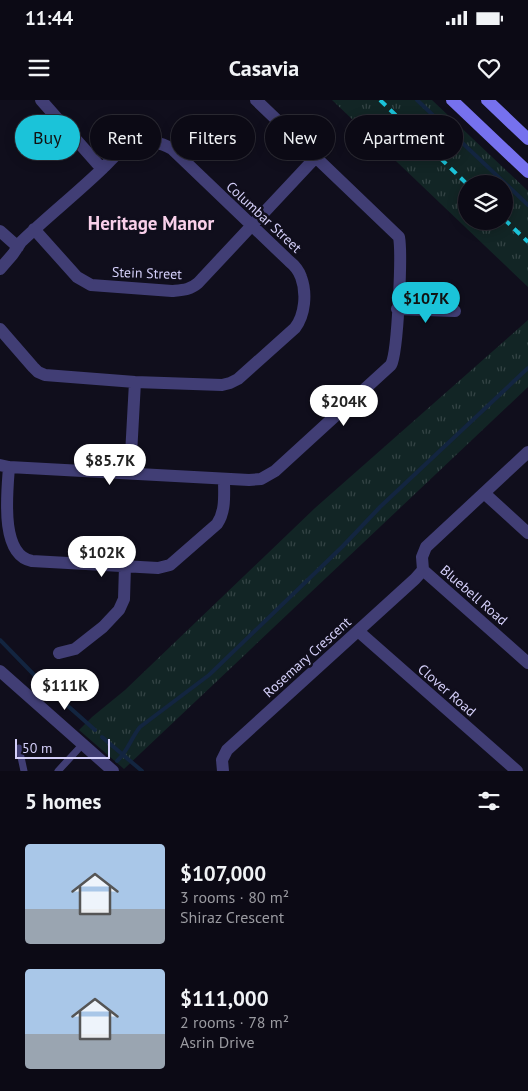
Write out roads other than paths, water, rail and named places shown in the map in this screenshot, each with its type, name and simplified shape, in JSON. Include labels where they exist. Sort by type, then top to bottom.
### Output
[{"type":"main road","points":[[452,100],[528,172]]},
{"type":"main road","points":[[487,100],[528,139]]},
{"type":"street","points":[[40,100],[102,169]]},
{"type":"street","points":[[256,100],[272,115]]},
{"type":"street","name":"Columbar Street","points":[[0,269],[34,229],[123,149],[132,144],[154,142],[164,144],[172,149],[289,261],[301,277],[304,307],[300,321],[295,328],[230,384],[135,382],[45,375],[33,367],[0,329]]},
{"type":"street","name":"Stein Street","points":[[34,229],[77,277],[91,286],[172,291],[185,290],[193,288],[198,283],[313,160]]},
{"type":"street","points":[[224,479],[224,506],[220,519],[170,565],[158,568],[32,561],[19,557],[13,549],[6,530],[4,466],[224,479],[261,479],[275,470],[387,369],[393,360],[395,351],[401,249],[398,237],[319,160]]},
{"type":"street","points":[[0,231],[18,247]]},
{"type":"street","points":[[398,309],[455,311]]},
{"type":"street","points":[[130,473],[135,382]]},
{"type":"street","points":[[423,570],[422,557],[426,547],[528,452]]},
{"type":"street","points":[[484,493],[528,533]]},
{"type":"street","points":[[59,653],[75,649],[103,627],[119,610],[124,599],[126,566]]},
{"type":"street","name":"Rosemary Crescent","points":[[223,771],[222,760],[227,750],[423,570]]},
{"type":"street","name":"Bluebell Road","points":[[423,570],[528,663]]},
{"type":"street","name":"Clover Road","points":[[358,631],[517,771]]},
{"type":"street","points":[[0,671],[112,771]]},
{"type":"lane","points":[[58,771],[82,745]]},
{"type":"lane","points":[[19,748],[24,771]]},
{"type":"waterway","points":[[417,100],[528,205]]},
{"type":"waterway","points":[[117,761],[140,727],[209,675],[343,546],[380,507],[528,368]]},
{"type":"waterway","points":[[0,640],[42,683],[95,730]]},
{"type":"waterway","points":[[102,737],[142,771]]},
{"type":"railway","points":[[380,100],[458,175]]},
{"type":"railway","points":[[513,228],[528,242]]},
{"type":"district","name":"Heritage Manor","points":[[151,223]]}]
